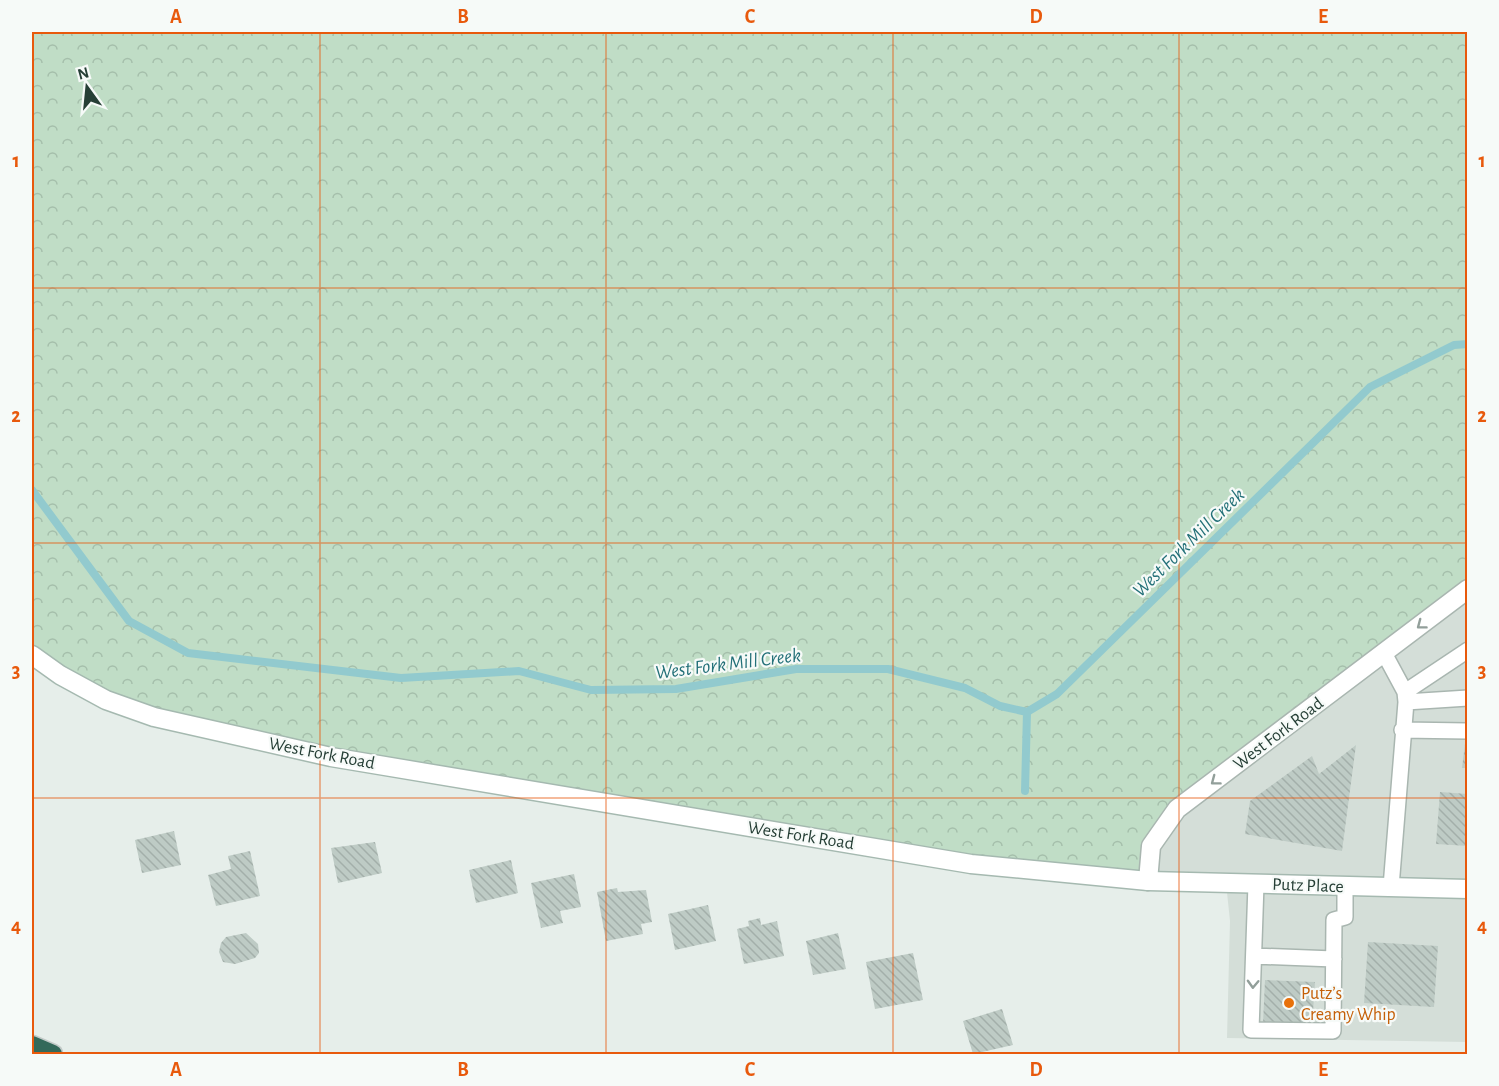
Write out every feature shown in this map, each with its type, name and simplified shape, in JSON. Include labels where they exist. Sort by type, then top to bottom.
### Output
[{"type":"highway","points":[[32,1045],[53,1054]]},
{"type":"street","name":"West Fork Road","points":[[32,655],[60,675],[106,700],[154,717],[331,757],[971,864],[1148,881],[1151,846],[1177,809],[1467,589]]},
{"type":"street","name":"Putz Place","points":[[1148,881],[1467,890]]},
{"type":"lane","points":[[1405,697],[1467,650]]},
{"type":"lane","points":[[1384,653],[1405,697],[1390,887]]},
{"type":"lane","points":[[1405,697],[1467,698]]},
{"type":"lane","points":[[1402,730],[1467,731]]},
{"type":"lane","points":[[1256,884],[1251,1030],[1333,1031],[1334,920],[1345,917],[1345,886]]},
{"type":"lane","points":[[1254,956],[1334,959]]},
{"type":"shaded area","points":[[1467,589],[1467,1042],[1227,1038],[1230,921],[1226,883],[1148,881],[1151,846],[1177,809]]},
{"type":"green space","points":[[32,32],[1467,32],[1467,589],[1177,809],[1151,846],[1148,881],[971,864],[154,717],[32,655]]},
{"type":"building","points":[[1466,736],[1468,736],[1468,768],[1462,768]]},
{"type":"building","points":[[1356,745],[1342,851],[1245,834],[1250,801],[1312,756],[1319,774]]},
{"type":"building","points":[[1440,792],[1468,794],[1468,846],[1436,844]]},
{"type":"building","points":[[174,831],[181,865],[142,873],[135,840]]},
{"type":"building","points":[[375,842],[382,873],[338,883],[331,848]]},
{"type":"building","points":[[250,851],[260,896],[216,906],[208,875],[231,869],[228,856]]},
{"type":"building","points":[[511,860],[518,893],[476,903],[469,870]]},
{"type":"building","points":[[574,874],[581,907],[560,911],[563,923],[541,928],[531,883]]},
{"type":"building","points":[[617,888],[618,892],[646,890],[652,922],[641,924],[643,934],[606,941],[597,892]]},
{"type":"building","points":[[708,905],[716,941],[675,950],[668,914]]},
{"type":"building","points":[[760,918],[761,925],[777,921],[784,956],[744,964],[737,929],[749,926],[748,921]]},
{"type":"building","points":[[246,933],[258,944],[259,953],[255,958],[235,964],[223,962],[219,952],[221,943],[226,937]]},
{"type":"building","points":[[838,933],[846,969],[813,975],[806,941]]},
{"type":"building","points":[[1368,942],[1438,946],[1434,1007],[1364,1003]]},
{"type":"building","points":[[913,953],[923,1000],[875,1009],[866,962]]},
{"type":"building","name":"Putz’s Creamy Whip","points":[[1265,980],[1315,982],[1312,1027],[1263,1024]]},
{"type":"building","points":[[1002,1009],[1013,1045],[973,1054],[963,1021]]},
{"type":"waterway","name":"West Fork Mill Creek","points":[[32,490],[129,621],[188,653],[401,678],[519,671],[591,690],[676,689],[796,669],[888,669],[965,688],[1000,706],[1027,712],[1057,694],[1370,387],[1454,345],[1468,344]]},
{"type":"waterway","points":[[1025,791],[1027,712]]},
{"type":"place","name":"Putz’s Creamy Whip","points":[[1289,1003]]}]
